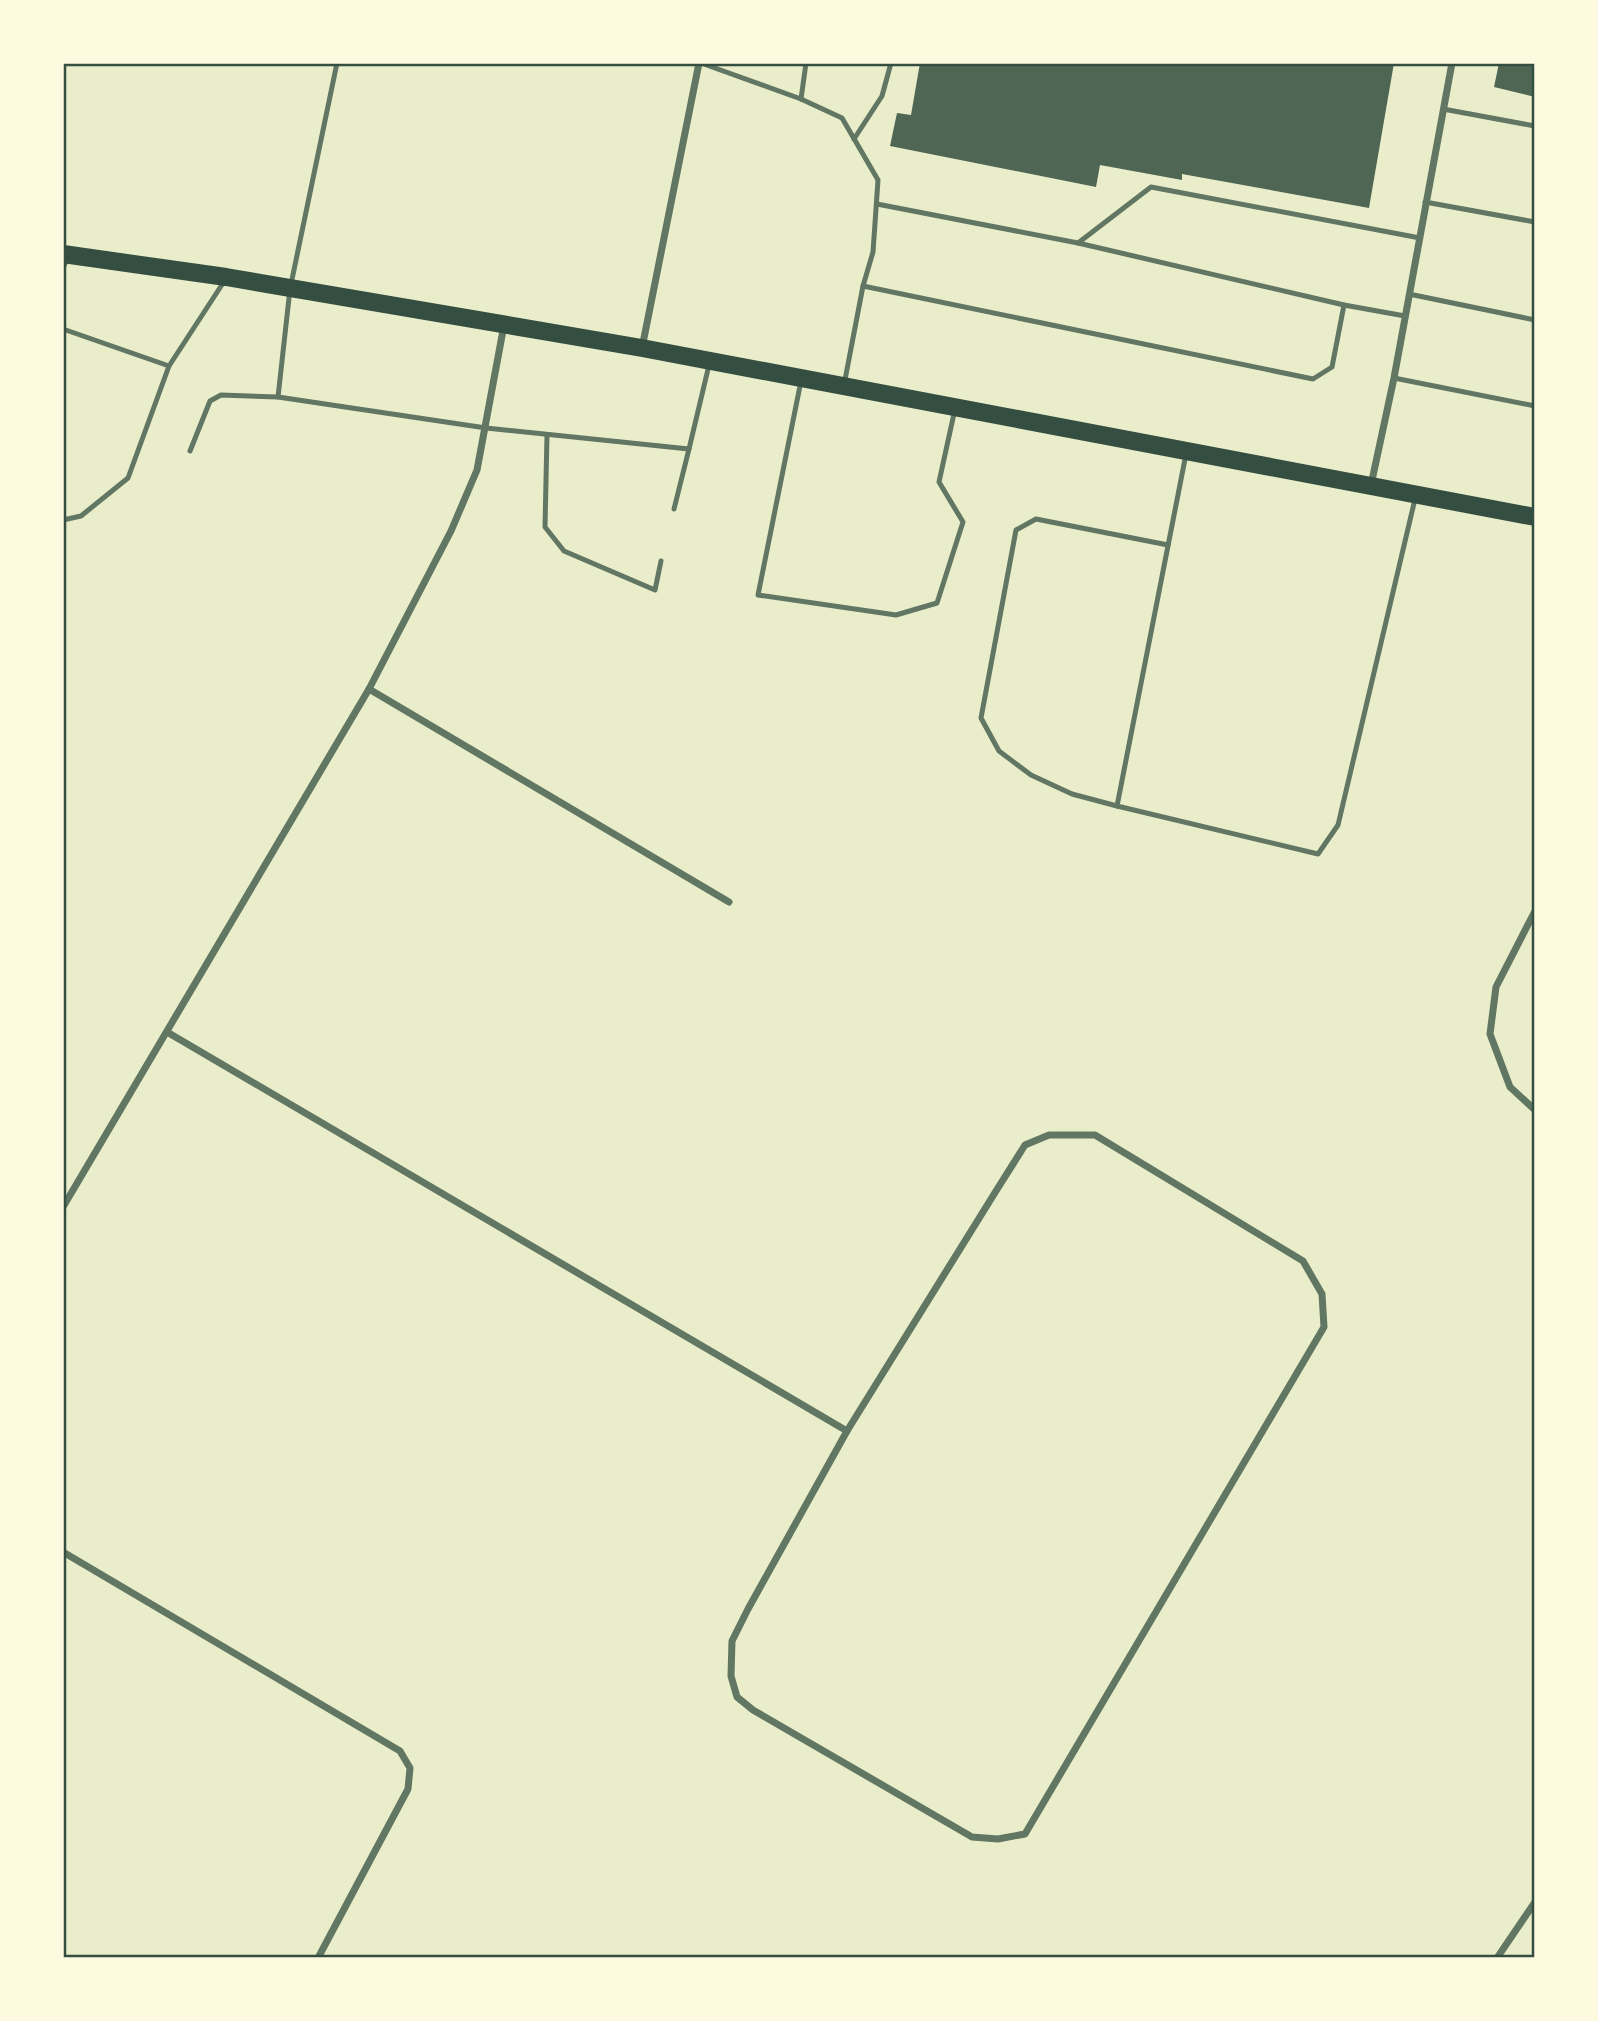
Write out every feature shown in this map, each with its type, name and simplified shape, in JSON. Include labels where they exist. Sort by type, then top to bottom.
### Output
[{"type":"main road","points":[[65,257],[226,277],[642,348],[1535,517]]},
{"type":"street","points":[[642,348],[700,63]]},
{"type":"street","points":[[1371,485],[1394,378],[1452,63]]},
{"type":"street","points":[[63,1207],[369,689],[451,531],[477,470],[505,324]]},
{"type":"street","points":[[369,689],[729,902]]},
{"type":"street","points":[[1535,911],[1496,987],[1490,1034],[1510,1087],[1535,1110]]},
{"type":"street","points":[[167,1032],[847,1431]]},
{"type":"street","points":[[1049,1135],[1095,1135],[1303,1261],[1322,1294],[1324,1327],[1025,1834],[998,1839],[972,1837],[753,1710],[737,1696],[731,1676],[732,1642],[780,1548],[847,1431],[1025,1145],[1049,1135]]},
{"type":"street","points":[[63,1552],[400,1751],[410,1768],[408,1789],[318,1958]]},
{"type":"street","points":[[1497,1958],[1535,1902]]},
{"type":"lane","points":[[278,397],[290,289],[337,63]]},
{"type":"lane","points":[[700,63],[801,99],[842,118],[878,180],[873,252],[863,286],[844,387]]},
{"type":"lane","points":[[801,99],[806,63]]},
{"type":"lane","points":[[854,139],[882,96],[891,63]]},
{"type":"lane","points":[[1443,108],[1535,126]]},
{"type":"lane","points":[[1078,243],[1151,187],[1420,238]]},
{"type":"lane","points":[[1425,202],[1535,222]]},
{"type":"lane","points":[[877,204],[1078,243],[1405,316]]},
{"type":"lane","points":[[63,520],[81,516],[128,478],[169,366],[226,277]]},
{"type":"lane","points":[[863,286],[1314,379],[1332,367],[1344,304]]},
{"type":"lane","points":[[1409,294],[1535,320]]},
{"type":"lane","points":[[63,329],[169,366]]},
{"type":"lane","points":[[674,509],[710,361]]},
{"type":"lane","points":[[802,378],[758,595],[896,615],[937,603],[963,522],[939,482],[955,406]]},
{"type":"lane","points":[[1394,378],[1535,406]]},
{"type":"lane","points":[[190,452],[210,401],[221,395],[278,397],[486,428],[689,449]]},
{"type":"lane","points":[[547,435],[545,527],[564,551],[655,590],[661,561]]},
{"type":"lane","points":[[1117,806],[1187,451]]},
{"type":"lane","points":[[1168,545],[1036,519],[1016,530],[981,718],[999,751],[1031,775],[1072,794],[1318,853],[1338,825],[1416,493]]},
{"type":"building","points":[[920,63],[1394,63],[1369,208],[1182,174],[1182,180],[1100,165],[1096,187],[890,146],[897,113],[911,115]]},
{"type":"building","points":[[1499,63],[1535,63],[1535,97],[1494,87]]}]
